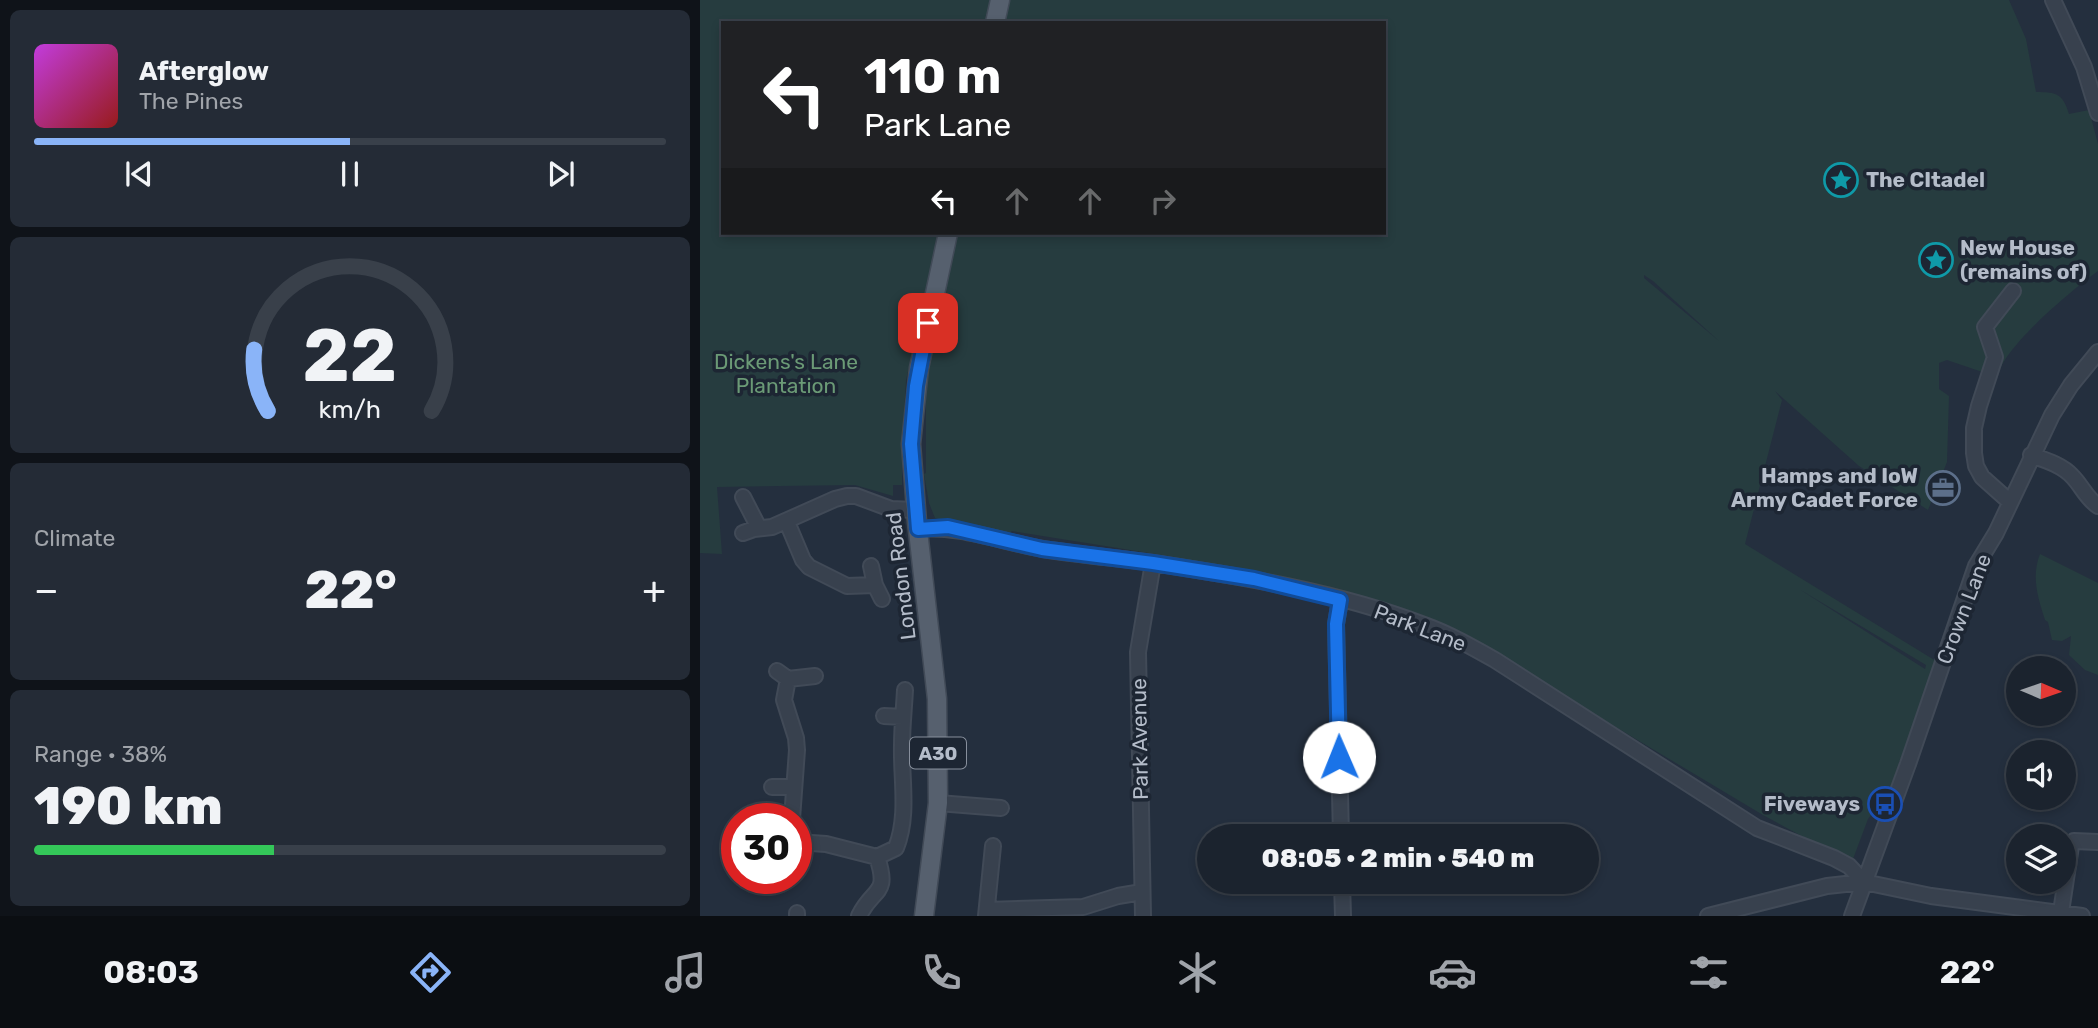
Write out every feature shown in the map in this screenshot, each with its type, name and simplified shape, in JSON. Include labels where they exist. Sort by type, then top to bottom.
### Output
[{"type":"main road","points":[[995,21],[1000,0]]},
{"type":"main road","name":"London Road","points":[[924,916],[937,803],[936,676],[911,457],[913,408],[923,345],[948,235]]},
{"type":"street","points":[[2053,0],[2076,48],[2098,113]]},
{"type":"street","points":[[2010,502],[1983,477],[1976,466],[1974,428],[1995,357],[1985,327],[2012,291]]},
{"type":"street","name":"Crown Lane","points":[[1852,916],[1976,566],[1996,533],[2031,455],[2058,405],[2098,352]]},
{"type":"street","points":[[2031,455],[2061,467],[2098,506]]},
{"type":"street","points":[[743,533],[787,522],[847,496],[856,496],[891,509],[915,509]]},
{"type":"street","points":[[743,497],[758,528]]},
{"type":"street","points":[[787,522],[803,561],[809,567],[847,586],[875,585]]},
{"type":"street","name":"Park Lane","points":[[918,529],[948,527],[1042,549],[1254,579],[1423,624],[1457,639],[1556,697],[1757,828],[1834,858],[1849,866],[1864,882]]},
{"type":"street","name":"Park Avenue","points":[[1143,916],[1138,652],[1153,563]]},
{"type":"street","points":[[872,566],[875,585],[882,599]]},
{"type":"street","points":[[1340,600],[1336,624],[1340,824]]},
{"type":"street","points":[[792,803],[797,750],[784,700],[783,675],[816,676]]},
{"type":"street","points":[[812,843],[877,857],[896,848],[900,838],[905,779],[901,747],[905,691]]},
{"type":"street","points":[[884,716],[903,717]]},
{"type":"street","points":[[772,787],[793,787]]},
{"type":"street","points":[[937,803],[1001,807]]},
{"type":"street","points":[[2061,912],[2071,846],[2074,841],[2098,842]]},
{"type":"street","points":[[993,846],[999,864],[987,913],[1083,907],[1142,892]]},
{"type":"street","points":[[859,916],[881,887],[883,877],[877,857]]},
{"type":"street","points":[[1708,916],[1827,886],[1864,882],[1931,896],[2081,916]]},
{"type":"street","points":[[1342,894],[1343,916]]},
{"type":"green space","name":"Dickens's Lane Plantation","points":[[700,0],[2009,0],[2026,39],[2036,92],[2061,98],[2069,114],[2089,110],[2098,144],[2098,271],[2056,305],[2025,335],[2002,364],[1997,377],[1947,360],[1939,363],[1939,389],[1949,396],[1947,462],[1928,510],[1859,466],[1775,391],[1782,400],[1745,544],[1936,661],[1889,792],[1868,819],[1853,859],[1835,854],[1763,815],[1512,665],[1328,593],[1174,557],[1012,531],[1006,536],[935,518],[929,503],[924,474],[926,391],[937,305],[925,299],[906,380],[902,485],[893,485],[893,496],[855,485],[717,487],[722,554],[700,553]],"holes":[[[1644,275],[1653,281],[1719,341],[1644,278]],[[1799,589],[1926,665],[1925,669]]]},
{"type":"green space","points":[[2040,554],[2098,583],[2098,675],[2085,670],[2076,662],[2076,656],[2069,655],[2071,636],[2062,641],[2052,640],[2036,587]]},
{"type":"place","name":"The CItadel","points":[[1841,180]]},
{"type":"place","name":"New House (remains of)","points":[[1936,260]]},
{"type":"place","name":"Hamps and IoW Army Cadet Force","points":[[1943,488]]},
{"type":"place","name":"Fiveways","points":[[1885,804]]},
{"type":"route","points":[[928,323],[911,426],[911,464],[918,529],[948,527],[1042,549],[1254,579],[1340,600],[1336,624],[1339,757]]}]
